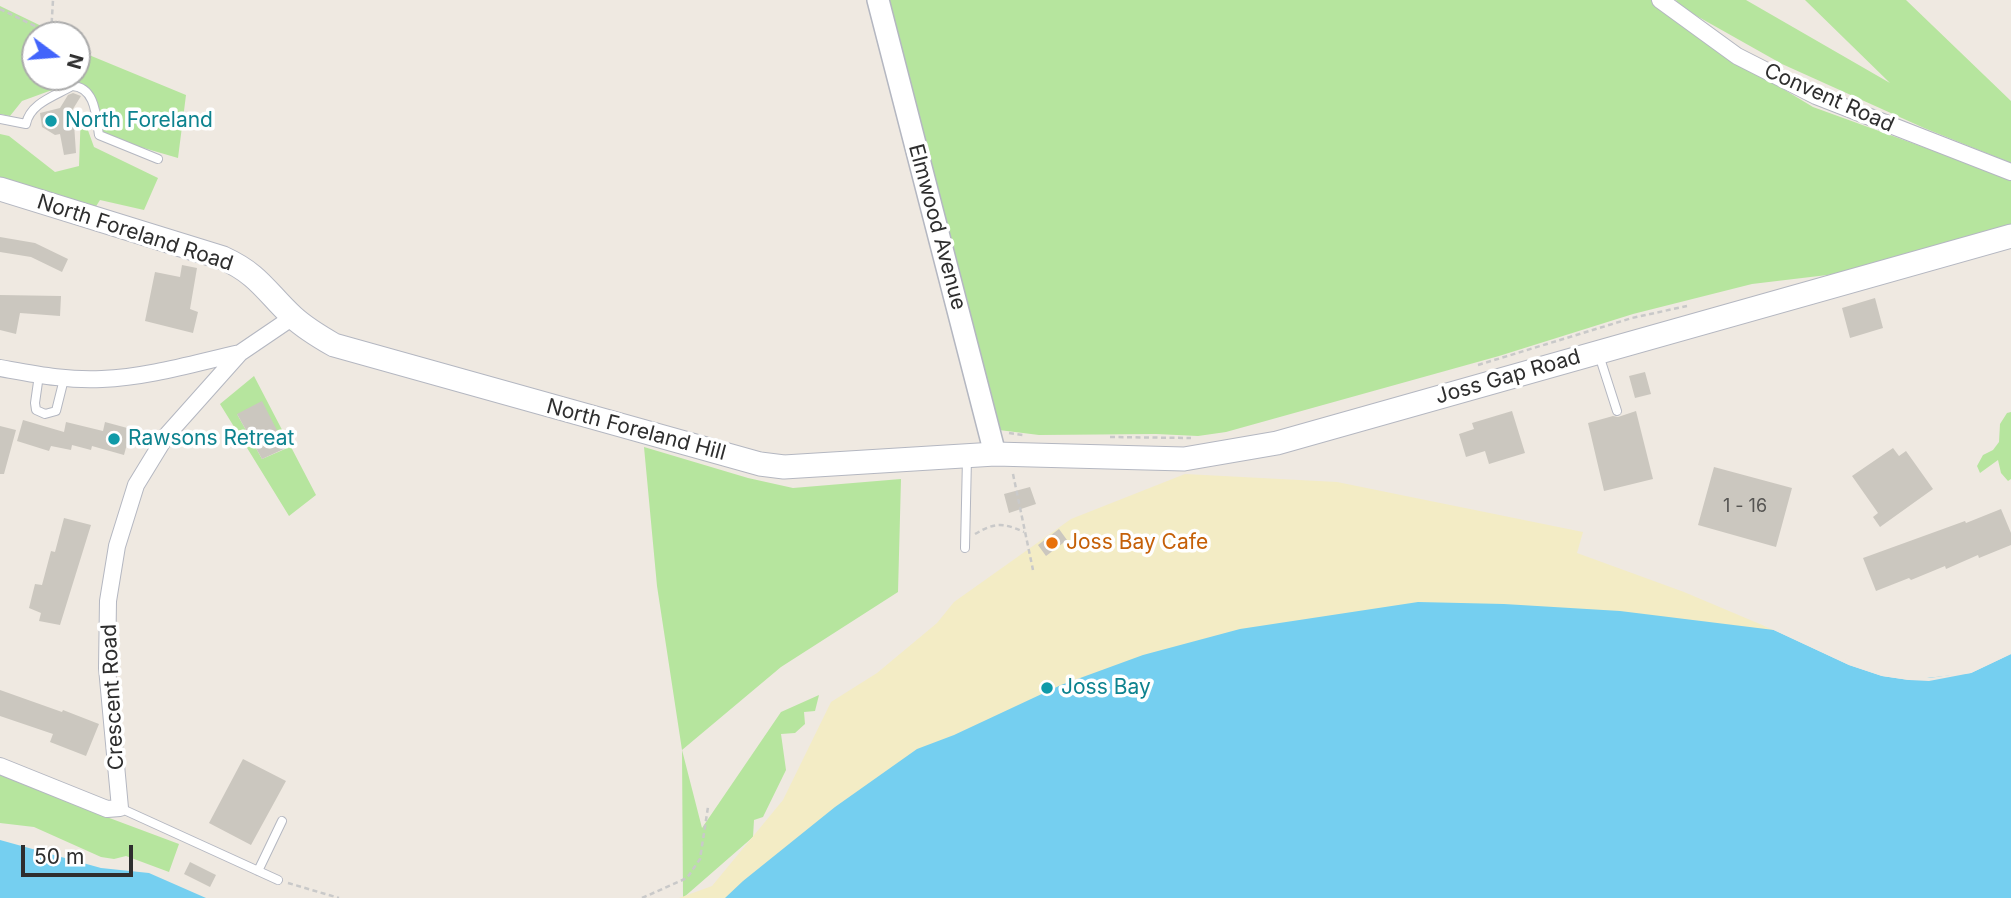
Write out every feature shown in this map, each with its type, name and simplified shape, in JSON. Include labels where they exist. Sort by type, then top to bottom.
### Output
[{"type":"main road","name":"North Foreland Road","points":[[0,189],[223,258],[252,274],[293,317]]},
{"type":"main road","name":"Joss Gap Road","points":[[999,448],[1184,459],[1277,443],[2011,236]]},
{"type":"main road","name":"North Foreland Hill","points":[[293,317],[334,345],[354,352],[761,464],[801,467],[967,455],[999,448]]},
{"type":"street","name":"Elmwood Avenue","points":[[878,0],[999,448]]},
{"type":"street","name":"Convent Road","points":[[1660,0],[1737,56],[1816,96],[2011,172]]},
{"type":"street","name":"Crescent Road","points":[[120,808],[107,668],[108,601],[117,546],[136,485],[166,436],[240,353],[293,317]]},
{"type":"street","points":[[0,368],[64,379],[102,379],[147,374],[240,353]]},
{"type":"street","points":[[0,766],[107,809],[120,808]]},
{"type":"lane","points":[[0,119],[26,124],[28,114],[34,106],[56,91]]},
{"type":"lane","points":[[86,91],[93,101],[99,135],[158,159]]},
{"type":"lane","points":[[1598,352],[1617,411]]},
{"type":"lane","points":[[39,375],[36,410],[45,414],[56,411],[64,379]]},
{"type":"lane","points":[[965,548],[967,455]]},
{"type":"lane","points":[[120,808],[278,880]]},
{"type":"lane","points":[[258,871],[282,821]]},
{"type":"path","points":[[0,9],[51,34],[53,0]]},
{"type":"path","points":[[1466,369],[1632,318],[1687,306]]},
{"type":"path","points":[[1032,570],[1025,533],[999,448],[1008,433],[1033,436]]},
{"type":"path","points":[[1101,437],[1202,438]]},
{"type":"path","points":[[987,525],[1009,526],[1025,533]]},
{"type":"path","points":[[642,898],[687,878],[700,859],[708,807]]},
{"type":"path","points":[[278,880],[339,898]]},
{"type":"green space","points":[[888,0],[1652,0],[1735,60],[1813,107],[2011,179],[2011,225],[1844,273],[1752,284],[1633,314],[1499,356],[1226,432],[1198,436],[1039,435],[999,430]]},
{"type":"green space","points":[[1676,0],[1746,0],[1890,83],[1805,0],[1906,0],[2011,101],[2011,163],[1924,128],[1782,64],[1679,6]]},
{"type":"green space","points":[[0,6],[31,21],[21,21],[21,91],[49,91],[22,101],[10,116],[0,114]]},
{"type":"green space","points":[[91,56],[186,95],[178,158],[99,135],[87,92],[91,91]]},
{"type":"green space","points":[[81,111],[94,147],[158,178],[144,210],[100,200],[95,208],[0,178],[0,134],[9,136],[55,172],[79,166]]},
{"type":"green space","points":[[254,376],[316,495],[289,516],[220,404]],"holes":[[[237,414],[286,448],[262,459]]]},
{"type":"green space","points":[[2011,412],[2011,479],[2008,481],[2001,473],[1998,460],[1980,473],[1977,466],[1983,455],[1993,450],[1999,442],[2000,424],[2007,413]]},
{"type":"green space","points":[[644,447],[748,478],[793,488],[901,479],[898,592],[781,667],[682,750],[657,586]]},
{"type":"green space","points":[[819,695],[815,711],[804,712],[805,724],[795,733],[781,734],[786,770],[763,817],[754,820],[753,837],[683,898],[682,750],[702,828],[781,712]]},
{"type":"green space","points":[[0,771],[88,810],[179,844],[169,872],[126,856],[114,859],[101,857],[34,827],[0,823]]},
{"type":"sand","name":"Joss Bay","points":[[1185,474],[1337,482],[1583,532],[1577,553],[1684,592],[1774,630],[1446,642],[760,898],[679,898],[712,886],[783,800],[831,702],[877,673],[937,623],[954,602],[1071,519]]},
{"type":"water","points":[[1418,602],[1620,611],[1774,630],[1849,665],[1882,676],[1909,680],[1971,673],[2011,654],[2011,898],[725,898],[835,807],[917,749],[954,735],[1061,685],[1143,655],[1240,629]]},
{"type":"water","points":[[0,840],[101,868],[149,873],[206,898],[0,898]]},
{"type":"pier","points":[[1763,625],[1776,627],[1850,662],[1883,673],[1929,678],[1950,675],[1970,670],[2011,650],[2011,654],[1971,673],[1929,681],[1909,680],[1882,676],[1849,665]]},
{"type":"building","points":[[73,93],[81,96],[73,109],[76,153],[64,155],[60,134],[55,135],[42,127],[40,113],[60,108],[68,95]]},
{"type":"building","points":[[0,237],[35,243],[68,259],[62,272],[31,257],[0,252]]},
{"type":"building","points":[[182,265],[197,268],[190,309],[198,312],[193,333],[145,321],[155,272],[180,277]]},
{"type":"building","points":[[0,295],[61,296],[60,316],[20,313],[16,334],[0,330]]},
{"type":"building","points":[[1875,298],[1883,328],[1850,338],[1842,308]]},
{"type":"building","points":[[1645,372],[1651,394],[1635,398],[1629,376]]},
{"type":"building","points":[[262,401],[286,448],[262,459],[237,414]]},
{"type":"building","points":[[1512,411],[1525,453],[1489,464],[1485,451],[1466,457],[1459,434],[1474,429],[1472,423]]},
{"type":"building","points":[[1636,411],[1653,479],[1604,491],[1588,423]]},
{"type":"building","points":[[23,420],[64,432],[66,422],[103,431],[105,422],[131,429],[124,455],[92,446],[91,450],[72,445],[71,450],[51,446],[49,451],[17,441]]},
{"type":"building","points":[[0,426],[16,430],[4,474],[0,474]]},
{"type":"building","points":[[1893,448],[1899,456],[1906,451],[1933,489],[1880,527],[1873,517],[1878,513],[1852,476]]},
{"type":"building","points":[[1714,467],[1792,488],[1776,547],[1698,525]]},
{"type":"building","points":[[1030,487],[1036,504],[1009,513],[1004,494]]},
{"type":"building","points":[[2001,509],[2011,533],[2011,545],[1876,591],[1863,558]]},
{"type":"building","points":[[64,518],[91,525],[60,625],[39,621],[41,613],[29,608],[35,584],[42,585],[51,551],[55,552]]},
{"type":"building","points":[[1059,529],[1067,540],[1046,556],[1038,545]]},
{"type":"building","points":[[0,690],[99,724],[86,756],[50,742],[53,734],[0,716]]},
{"type":"building","points":[[243,759],[286,781],[251,845],[209,823]]},
{"type":"building","points":[[190,862],[216,875],[210,887],[184,874]]},
{"type":"place","name":"North Foreland","points":[[51,121]]},
{"type":"place","name":"Rawsons Retreat","points":[[114,439]]},
{"type":"place","name":"Joss Bay Cafe","points":[[1052,543]]},
{"type":"place","name":"Joss Bay","points":[[1047,688]]}]
